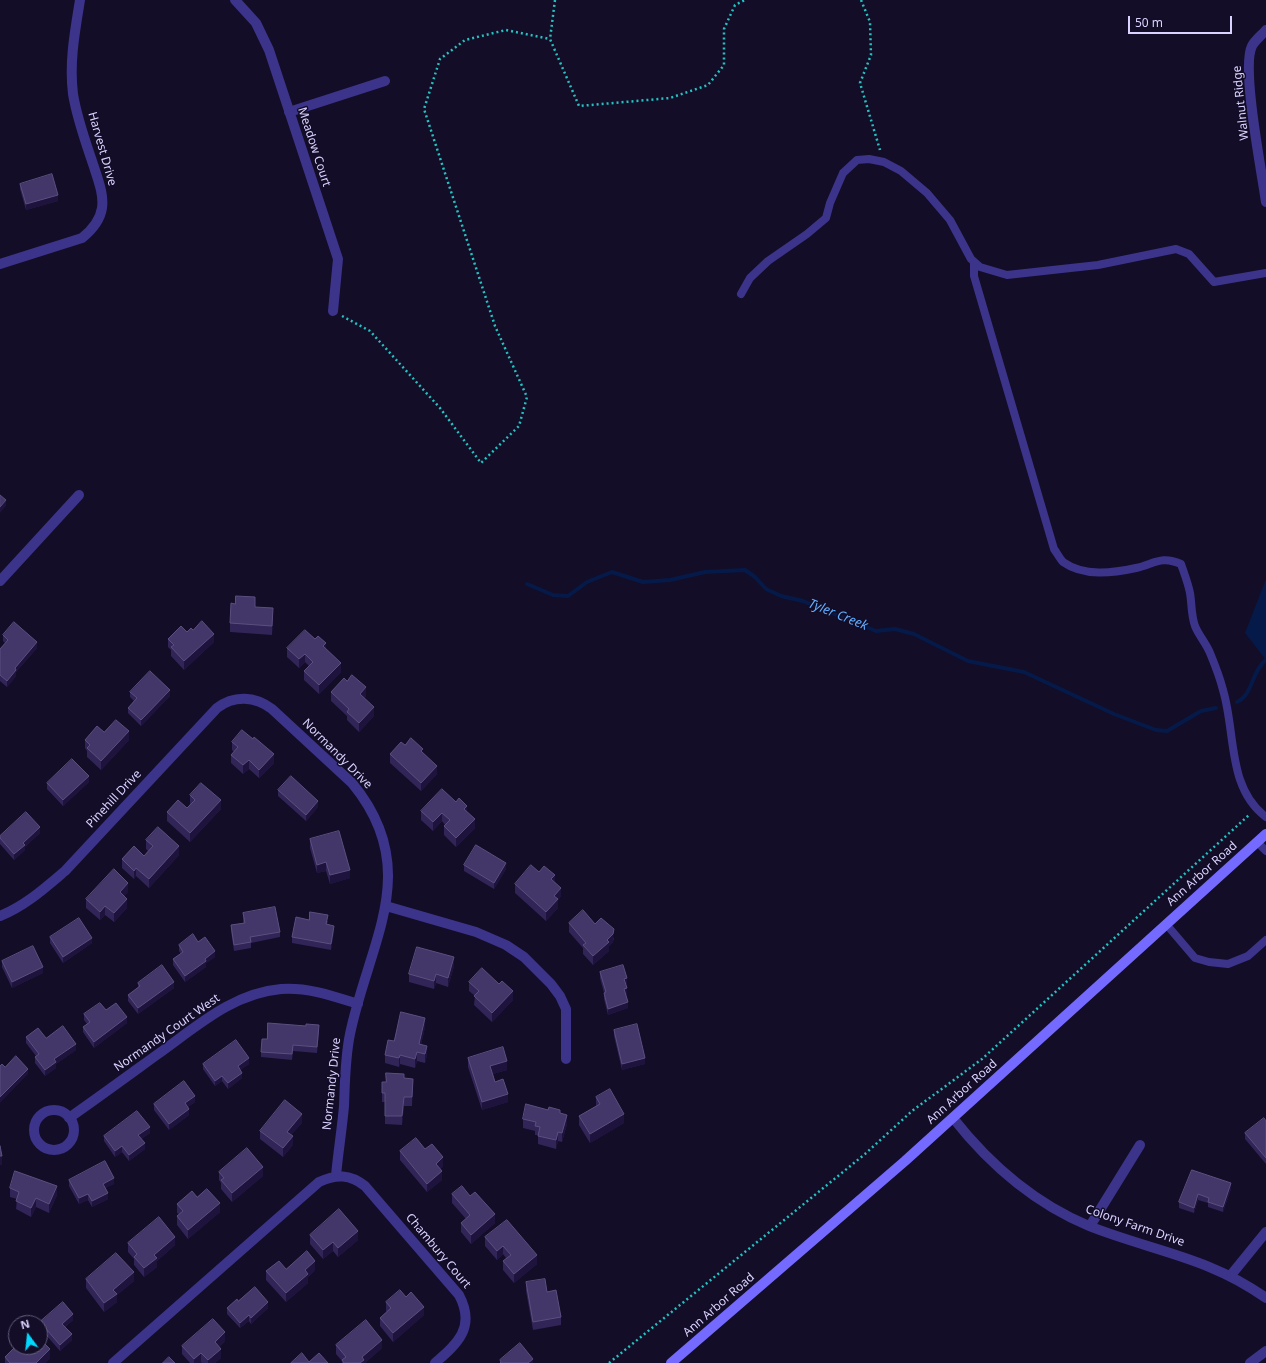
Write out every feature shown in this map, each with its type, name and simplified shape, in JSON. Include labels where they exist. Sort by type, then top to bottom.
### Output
[{"type":"main road","name":"Ann Arbor Road","points":[[671,1363],[953,1118],[1266,834]]},
{"type":"street","name":"Harvest Drive","points":[[0,264],[82,238],[89,232],[99,217],[102,208],[101,191],[78,115],[73,93],[72,49],[80,0]]},
{"type":"street","name":"Meadow Court","points":[[235,0],[256,22],[269,50],[338,259],[333,311]]},
{"type":"street","name":"Walnut Ridge","points":[[1266,30],[1252,46],[1248,62],[1250,89],[1266,202]]},
{"type":"street","points":[[289,112],[385,82]]},
{"type":"street","points":[[0,582],[79,495]]},
{"type":"street","name":"Normandy Drive","points":[[245,698],[259,700],[272,709],[352,784],[366,801],[381,829],[388,858],[389,883],[386,906],[358,1004],[346,1056],[344,1107],[336,1176]]},
{"type":"street","name":"Pinehill Drive","points":[[0,916],[18,908],[45,888],[64,871],[217,708],[230,700],[245,698]]},
{"type":"street","points":[[386,906],[476,932],[506,945],[524,957],[551,984],[560,996],[566,1009],[566,1059]]},
{"type":"street","name":"Normandy Court West","points":[[69,1118],[214,1014],[242,999],[269,991],[294,989],[321,992],[358,1004]]},
{"type":"street","name":"Colony Farm Drive","points":[[953,1118],[984,1154],[1018,1186],[1031,1195],[1090,1226],[1199,1261],[1231,1275],[1266,1298]]},
{"type":"street","points":[[1090,1226],[1140,1145]]},
{"type":"street","points":[[113,1363],[319,1182],[336,1176]]},
{"type":"street","name":"Chambury Court","points":[[336,1176],[352,1177],[365,1186],[459,1295],[463,1302],[466,1311],[465,1326],[460,1339],[455,1346],[435,1363]]},
{"type":"street","points":[[1231,1275],[1266,1232]]},
{"type":"street","points":[[1250,1363],[1266,1351]]},
{"type":"lane","points":[[741,294],[750,278],[768,261],[807,234],[826,218],[830,203],[843,173],[857,160],[869,159],[884,162],[901,170],[927,192],[950,220],[974,262],[980,267],[1007,275],[1098,265],[1176,249],[1189,254],[1214,282],[1230,278],[1266,273]]},
{"type":"lane","points":[[974,262],[974,276],[1054,549],[1062,561],[1078,569],[1098,573],[1137,568],[1157,561],[1170,559],[1181,564],[1190,594],[1191,612],[1196,628],[1210,652],[1223,690],[1231,721],[1236,768],[1244,791],[1255,809],[1266,817]]},
{"type":"lane","points":[[1257,842],[1266,851]]},
{"type":"lane","points":[[1166,924],[1194,958],[1209,962],[1228,964],[1248,956],[1266,940]]},
{"type":"path","points":[[555,0],[550,39],[579,106],[670,98],[708,85],[724,65],[724,29],[734,5],[744,0]]},
{"type":"path","points":[[861,0],[870,22],[871,55],[860,83],[884,162]]},
{"type":"path","points":[[333,311],[370,331],[440,408],[481,463],[519,426],[527,397],[495,326],[424,109],[440,58],[465,40],[506,30],[550,39]]},
{"type":"path","points":[[609,1363],[865,1154],[912,1111],[982,1059],[1255,809]]},
{"type":"water","points":[[1266,579],[1266,660],[1245,633]]},
{"type":"building","points":[[52,174],[58,195],[26,204],[20,184]]},
{"type":"building","points":[[0,495],[6,500],[0,507]]},
{"type":"building","points":[[236,596],[255,597],[255,607],[273,608],[272,626],[230,623],[231,603],[235,604]]},
{"type":"building","points":[[202,621],[214,634],[184,661],[171,647],[174,645],[168,639],[181,626],[187,632],[191,628],[193,630]]},
{"type":"building","points":[[14,622],[37,642],[15,668],[16,670],[7,681],[0,675],[0,649],[8,640],[3,635]]},
{"type":"building","points":[[305,630],[315,639],[318,636],[326,643],[323,646],[341,663],[319,685],[304,671],[313,662],[305,654],[299,659],[287,648]]},
{"type":"building","points":[[150,671],[170,690],[141,720],[128,708],[137,698],[130,692]]},
{"type":"building","points":[[352,675],[366,687],[360,694],[374,707],[359,723],[347,712],[349,709],[331,692],[344,678],[347,681]]},
{"type":"building","points":[[116,720],[129,731],[101,761],[87,748],[90,745],[85,740],[97,726],[104,732]]},
{"type":"building","points":[[242,730],[253,739],[254,737],[274,754],[259,770],[249,760],[243,765],[231,755],[238,747],[232,742]]},
{"type":"building","points":[[411,738],[423,749],[421,751],[437,766],[421,783],[390,754],[401,742],[405,745]]},
{"type":"building","points":[[72,759],[89,776],[63,800],[47,783]]},
{"type":"building","points":[[291,776],[318,801],[306,815],[278,790]]},
{"type":"building","points":[[201,783],[221,800],[190,833],[167,812],[178,800],[187,808],[195,800],[190,795]]},
{"type":"building","points":[[442,789],[456,802],[459,798],[467,806],[464,809],[475,819],[456,838],[444,826],[450,820],[442,813],[433,822],[421,811]]},
{"type":"building","points":[[26,812],[40,827],[23,843],[25,845],[14,854],[0,838],[0,836]]},
{"type":"building","points":[[158,827],[179,846],[149,879],[136,868],[134,871],[122,859],[134,846],[144,856],[153,846],[146,840]]},
{"type":"building","points":[[339,831],[350,870],[330,875],[326,862],[317,865],[310,839]]},
{"type":"building","points":[[476,845],[506,863],[494,883],[464,865]]},
{"type":"building","points":[[531,865],[539,872],[544,866],[555,875],[551,879],[561,888],[554,896],[558,899],[546,912],[515,884]]},
{"type":"building","points":[[114,869],[128,883],[120,892],[127,899],[114,913],[105,906],[100,912],[86,899]]},
{"type":"building","points":[[275,907],[280,932],[250,937],[251,942],[234,945],[231,925],[245,923],[243,913]]},
{"type":"building","points":[[583,910],[595,924],[601,918],[614,929],[613,934],[607,940],[609,942],[593,956],[583,945],[586,943],[569,923]]},
{"type":"building","points":[[310,912],[328,915],[326,924],[334,926],[331,944],[292,937],[296,917],[309,920]]},
{"type":"building","points":[[79,918],[92,938],[63,957],[50,937]]},
{"type":"building","points":[[193,934],[198,942],[205,937],[215,951],[205,959],[206,961],[185,976],[173,959],[183,952],[179,945]]},
{"type":"building","points":[[33,946],[43,967],[12,982],[2,961]]},
{"type":"building","points":[[417,947],[454,957],[448,978],[436,974],[434,981],[409,974]]},
{"type":"building","points":[[162,965],[174,982],[138,1008],[128,995],[140,986],[138,983]]},
{"type":"building","points":[[623,965],[627,978],[624,979],[627,988],[624,989],[628,1002],[608,1009],[604,993],[606,992],[600,972]]},
{"type":"building","points":[[482,968],[499,984],[502,981],[513,991],[492,1013],[474,996],[479,991],[469,982]]},
{"type":"building","points":[[100,1003],[106,1010],[116,1003],[127,1017],[94,1042],[83,1027],[90,1022],[84,1014]]},
{"type":"building","points":[[401,1012],[425,1018],[419,1044],[427,1046],[425,1054],[417,1052],[415,1059],[400,1055],[399,1058],[385,1055],[388,1040],[394,1041]]},
{"type":"building","points":[[268,1023],[306,1026],[306,1024],[319,1025],[317,1047],[293,1045],[292,1054],[261,1052],[262,1039],[267,1039]]},
{"type":"building","points":[[637,1024],[645,1058],[622,1064],[614,1030]]},
{"type":"building","points":[[63,1026],[76,1044],[54,1059],[56,1062],[45,1070],[35,1057],[39,1054],[26,1037],[38,1028],[46,1038]]},
{"type":"building","points":[[236,1040],[249,1058],[238,1066],[242,1073],[228,1083],[222,1076],[215,1081],[203,1064]]},
{"type":"building","points":[[503,1047],[507,1061],[490,1066],[495,1082],[503,1079],[508,1094],[482,1102],[468,1058]]},
{"type":"building","points":[[16,1056],[28,1069],[0,1097],[0,1066],[2,1064],[5,1067]]},
{"type":"building","points":[[386,1073],[404,1074],[404,1078],[413,1079],[412,1097],[404,1097],[402,1116],[385,1116],[385,1093],[382,1093],[382,1082],[386,1082]]},
{"type":"building","points":[[184,1081],[195,1096],[185,1103],[189,1109],[169,1124],[154,1104]]},
{"type":"building","points":[[610,1089],[624,1114],[590,1134],[579,1116],[600,1104],[596,1097]]},
{"type":"building","points":[[285,1100],[302,1114],[287,1132],[293,1136],[283,1148],[260,1131]]},
{"type":"building","points":[[526,1104],[548,1110],[549,1107],[560,1110],[560,1113],[567,1115],[562,1133],[558,1132],[556,1140],[538,1136],[540,1127],[535,1126],[536,1122],[523,1119]]},
{"type":"building","points":[[137,1111],[150,1127],[138,1135],[145,1143],[129,1155],[122,1146],[115,1151],[104,1136]]},
{"type":"building","points":[[1264,1118],[1266,1121],[1266,1158],[1245,1133]]},
{"type":"building","points":[[416,1138],[425,1149],[432,1144],[443,1157],[436,1164],[442,1171],[427,1184],[400,1151]]},
{"type":"building","points":[[247,1148],[263,1167],[232,1193],[221,1180],[224,1178],[219,1172]]},
{"type":"building","points":[[105,1161],[114,1178],[103,1184],[108,1193],[92,1201],[88,1194],[79,1198],[69,1180]]},
{"type":"building","points":[[1192,1170],[1231,1183],[1223,1207],[1208,1202],[1209,1198],[1198,1194],[1194,1208],[1179,1202]]},
{"type":"building","points":[[15,1171],[57,1186],[49,1204],[36,1198],[31,1208],[16,1201],[19,1192],[10,1188]]},
{"type":"building","points":[[462,1186],[470,1196],[475,1192],[495,1214],[471,1235],[461,1223],[470,1215],[452,1194]]},
{"type":"building","points":[[207,1189],[220,1203],[188,1230],[177,1216],[183,1211],[177,1204],[192,1191],[197,1197]]},
{"type":"building","points":[[339,1209],[358,1231],[338,1248],[333,1242],[323,1250],[310,1235]]},
{"type":"building","points":[[159,1217],[175,1237],[154,1255],[157,1258],[144,1268],[134,1257],[137,1254],[128,1243]]},
{"type":"building","points":[[507,1220],[537,1255],[514,1274],[503,1261],[511,1255],[503,1246],[497,1251],[485,1237]]},
{"type":"building","points":[[307,1251],[315,1261],[305,1270],[308,1274],[286,1293],[266,1271],[279,1261],[286,1269]]},
{"type":"building","points":[[116,1253],[134,1272],[113,1290],[117,1294],[104,1303],[86,1279]]},
{"type":"building","points":[[545,1279],[547,1292],[556,1290],[561,1317],[533,1322],[526,1282]]},
{"type":"building","points":[[255,1287],[268,1302],[251,1318],[249,1315],[240,1323],[227,1308]]},
{"type":"building","points":[[400,1290],[406,1297],[411,1292],[424,1307],[393,1333],[380,1318],[391,1308],[386,1302]]},
{"type":"building","points":[[63,1302],[73,1314],[62,1324],[72,1334],[60,1345],[48,1331],[48,1315]]},
{"type":"building","points":[[213,1319],[225,1332],[215,1342],[221,1349],[208,1360],[201,1353],[194,1359],[182,1346]]},
{"type":"building","points":[[366,1320],[382,1340],[362,1357],[364,1360],[360,1363],[344,1363],[342,1360],[346,1357],[336,1345]]},
{"type":"building","points":[[520,1343],[533,1359],[528,1363],[500,1363],[500,1360]]},
{"type":"building","points":[[302,1353],[309,1362],[319,1353],[328,1363],[291,1363]]},
{"type":"building","points":[[8,1354],[44,1355],[36,1363],[10,1363],[5,1357]]},
{"type":"building","points":[[169,1357],[175,1363],[163,1363]]},
{"type":"waterway","name":"Tyler Creek","points":[[527,584],[553,595],[568,596],[587,582],[612,572],[643,582],[670,580],[705,572],[745,570],[755,577],[766,589],[781,596],[803,601],[876,631],[895,629],[914,634],[968,661],[1024,672],[1114,714],[1156,730],[1167,731],[1201,711],[1216,708]]},
{"type":"waterway","name":"Tyler Creek","points":[[1237,702],[1246,694],[1261,664],[1266,660]]}]
